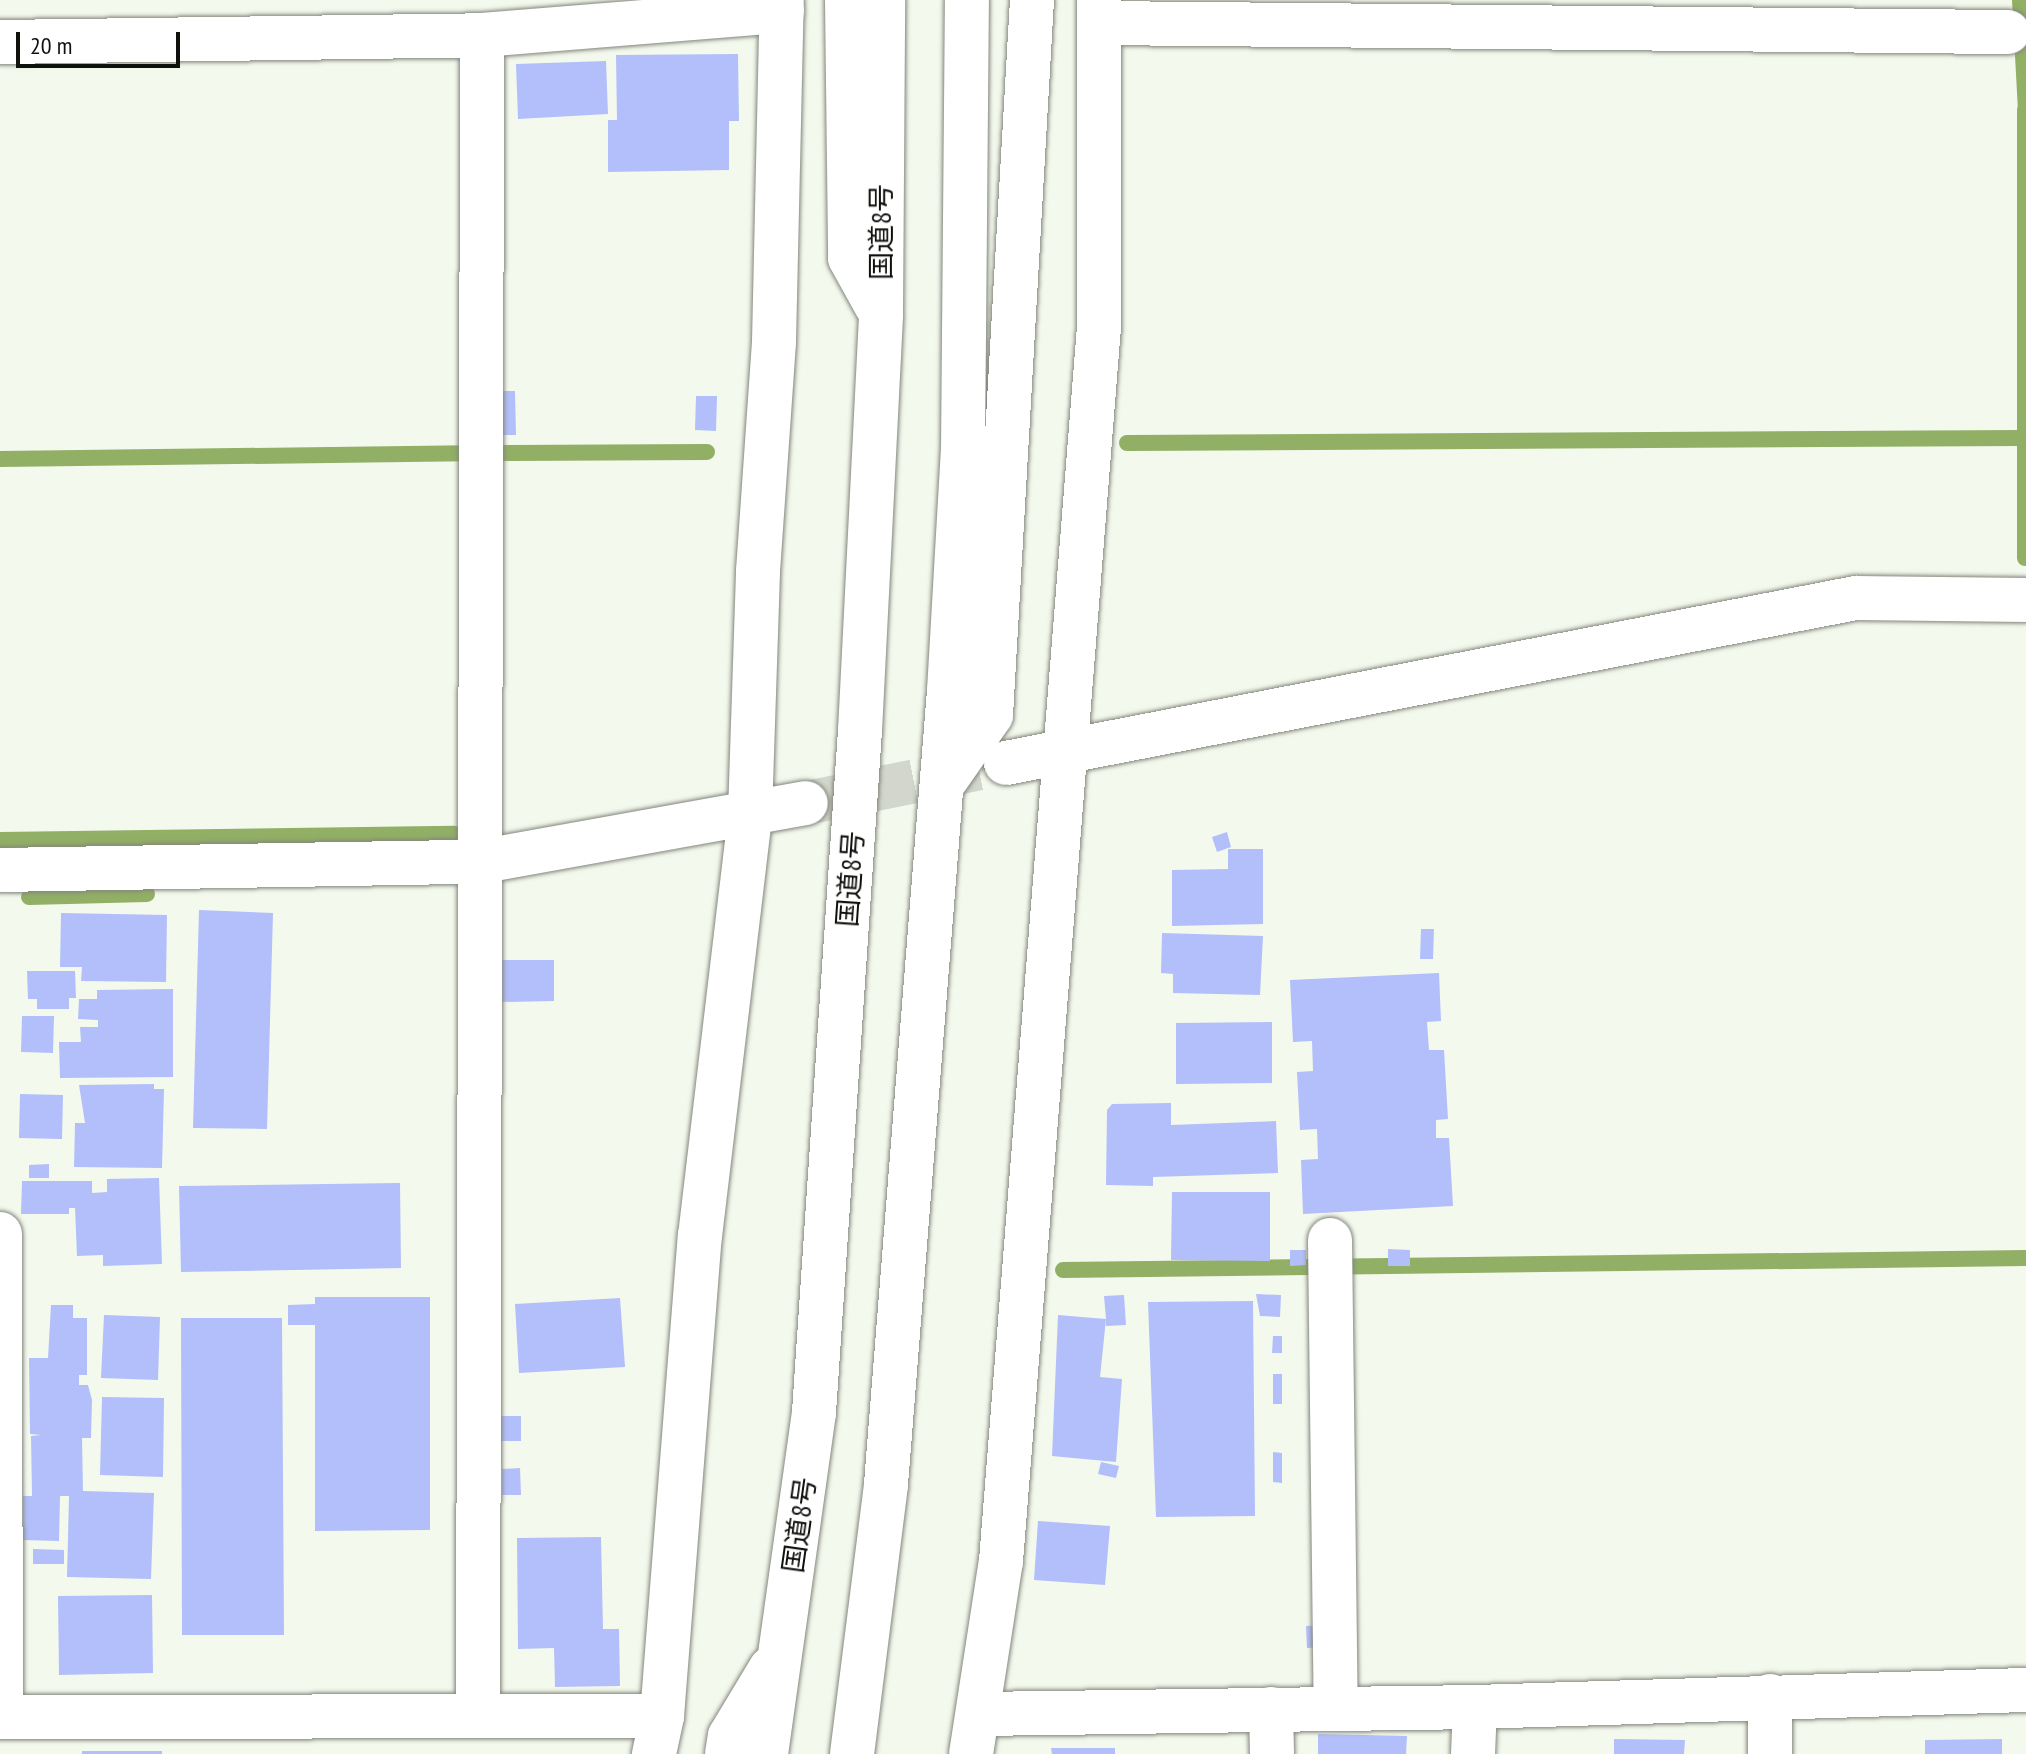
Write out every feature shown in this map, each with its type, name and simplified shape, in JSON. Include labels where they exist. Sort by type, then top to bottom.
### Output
[{"type":"main road","points":[[847,0],[850,258],[881,315]]},
{"type":"main road","name":"国道8号","points":[[766,1754],[814,1412],[860,731],[881,315],[883,0]]},
{"type":"main road","points":[[852,1754],[886,1484],[963,449],[967,0]]},
{"type":"main road","points":[[939,789],[991,715],[1032,0]]},
{"type":"main road","points":[[0,42],[482,35],[782,6],[774,342],[758,571],[750,814],[700,1236],[658,1735],[478,1716],[0,1717],[0,1234]]},
{"type":"main road","points":[[2008,32],[1099,11],[1099,326],[1061,751],[1001,1561],[974,1734],[1271,1709],[1475,1707],[2026,1690]]},
{"type":"main road","points":[[478,1716],[482,35]]},
{"type":"main road","points":[[1006,763],[1856,598],[2026,600]]},
{"type":"main road","points":[[0,870],[478,862],[806,803]]},
{"type":"main road","points":[[1330,1247],[1336,1708]]},
{"type":"main road","points":[[727,1754],[730,1736],[782,1650]]},
{"type":"main road","points":[[1770,1696],[1770,1754]]},
{"type":"main road","points":[[1473,1754],[1475,1707]]},
{"type":"main road","points":[[1271,1709],[1272,1754]]},
{"type":"building","points":[[738,54],[739,121],[729,121],[729,170],[608,172],[608,120],[617,120],[616,55]]},
{"type":"building","points":[[606,61],[608,114],[518,119],[516,64]]},
{"type":"building","points":[[492,391],[515,391],[516,435],[494,435]]},
{"type":"building","points":[[696,396],[717,396],[716,431],[695,430]]},
{"type":"building","points":[[1227,832],[1231,847],[1217,852],[1212,837]]},
{"type":"building","points":[[1228,849],[1263,849],[1263,924],[1172,926],[1172,870],[1228,869]]},
{"type":"building","points":[[199,910],[273,913],[267,1129],[193,1128]]},
{"type":"building","points":[[61,913],[167,915],[166,982],[81,981],[82,967],[60,967]]},
{"type":"building","points":[[1421,929],[1434,929],[1433,959],[1420,959]]},
{"type":"building","points":[[1162,933],[1263,936],[1260,995],[1173,993],[1173,974],[1161,973]]},
{"type":"building","points":[[502,960],[554,960],[554,1001],[502,1002]]},
{"type":"building","points":[[27,971],[75,971],[76,998],[69,998],[69,1009],[37,1009],[37,999],[28,999]]},
{"type":"building","points":[[1439,973],[1441,1021],[1427,1022],[1429,1050],[1444,1050],[1448,1119],[1436,1120],[1436,1138],[1449,1138],[1453,1206],[1303,1214],[1301,1160],[1318,1159],[1317,1129],[1300,1130],[1297,1072],[1313,1071],[1312,1041],[1293,1042],[1290,980]]},
{"type":"building","points":[[173,989],[173,1077],[60,1078],[59,1042],[81,1042],[80,1027],[98,1027],[98,1020],[78,1019],[79,999],[97,999],[97,990]]},
{"type":"building","points":[[22,1016],[54,1016],[53,1053],[21,1052]]},
{"type":"building","points":[[1272,1022],[1272,1083],[1176,1084],[1176,1023]]},
{"type":"building","points":[[154,1084],[154,1089],[164,1089],[162,1168],[74,1167],[75,1123],[85,1123],[79,1085]]},
{"type":"building","points":[[20,1094],[63,1095],[62,1139],[19,1138]]},
{"type":"building","points":[[1171,1103],[1171,1125],[1276,1121],[1278,1173],[1153,1177],[1153,1186],[1106,1185],[1107,1110],[1112,1104]]},
{"type":"building","points":[[49,1164],[49,1178],[29,1178],[29,1165]]},
{"type":"building","points":[[159,1178],[162,1264],[103,1266],[103,1255],[77,1256],[75,1208],[69,1208],[69,1214],[21,1214],[22,1181],[92,1181],[92,1193],[107,1192],[107,1179]]},
{"type":"building","points":[[400,1183],[401,1268],[181,1272],[179,1186]]},
{"type":"building","points":[[1172,1192],[1270,1192],[1270,1261],[1171,1260]]},
{"type":"building","points":[[1388,1249],[1410,1250],[1410,1266],[1388,1266]]},
{"type":"building","points":[[1290,1250],[1306,1250],[1306,1265],[1290,1266]]},
{"type":"building","points":[[1256,1294],[1281,1295],[1280,1317],[1260,1316]]},
{"type":"building","points":[[1124,1295],[1126,1325],[1106,1326],[1104,1296]]},
{"type":"building","points":[[315,1297],[430,1297],[430,1530],[315,1531],[315,1325],[288,1325],[288,1305],[315,1304]]},
{"type":"building","points":[[620,1298],[625,1367],[519,1373],[515,1304]]},
{"type":"building","points":[[1253,1301],[1255,1516],[1156,1517],[1148,1302]]},
{"type":"building","points":[[51,1305],[73,1305],[73,1318],[87,1318],[87,1375],[79,1375],[79,1385],[88,1385],[92,1400],[91,1438],[82,1438],[83,1491],[154,1493],[151,1579],[67,1577],[69,1496],[60,1496],[59,1541],[23,1540],[23,1496],[32,1496],[31,1436],[41,1435],[30,1434],[29,1358],[48,1358]]},
{"type":"building","points":[[104,1315],[160,1317],[158,1380],[101,1378]]},
{"type":"building","points":[[1058,1315],[1106,1319],[1100,1377],[1122,1379],[1116,1462],[1052,1456]]},
{"type":"building","points":[[181,1318],[282,1318],[284,1635],[182,1635]]},
{"type":"building","points":[[1273,1336],[1282,1336],[1282,1353],[1272,1353]]},
{"type":"building","points":[[1273,1374],[1282,1374],[1282,1404],[1273,1404]]},
{"type":"building","points":[[102,1397],[164,1398],[163,1477],[100,1475]]},
{"type":"building","points":[[501,1416],[521,1416],[521,1441],[501,1441]]},
{"type":"building","points":[[1273,1452],[1282,1453],[1282,1483],[1273,1482]]},
{"type":"building","points":[[1101,1462],[1119,1466],[1116,1478],[1098,1474]]},
{"type":"building","points":[[520,1468],[521,1495],[502,1495],[502,1469]]},
{"type":"building","points":[[1038,1521],[1110,1526],[1105,1585],[1034,1580]]},
{"type":"building","points":[[601,1537],[603,1629],[619,1629],[620,1686],[555,1687],[554,1648],[518,1649],[517,1538]]},
{"type":"building","points":[[33,1549],[64,1550],[64,1564],[33,1564]]},
{"type":"building","points":[[152,1595],[153,1673],[59,1675],[58,1596]]},
{"type":"building","points":[[1324,1625],[1323,1647],[1307,1648],[1306,1626]]},
{"type":"building","points":[[1318,1734],[1407,1736],[1406,1754],[1318,1754]]},
{"type":"building","points":[[1614,1739],[1685,1740],[1684,1754],[1614,1754]]},
{"type":"building","points":[[2002,1739],[2002,1754],[1925,1754],[1925,1740]]},
{"type":"building","points":[[1051,1748],[1115,1748],[1115,1754],[1052,1754]]},
{"type":"building","points":[[82,1751],[162,1751],[162,1754],[82,1754]]},
{"type":"waterway","points":[[2020,0],[2026,110]]},
{"type":"waterway","points":[[2025,110],[2025,558]]},
{"type":"waterway","points":[[1127,443],[2021,438]]},
{"type":"waterway","points":[[493,453],[707,452]]},
{"type":"waterway","points":[[0,459],[465,453]]},
{"type":"waterway","points":[[0,840],[454,834]]},
{"type":"waterway","points":[[29,897],[147,894]]},
{"type":"waterway","points":[[1063,1270],[2026,1258]]},
{"type":"tunnel","points":[[806,803],[1006,763]]}]
